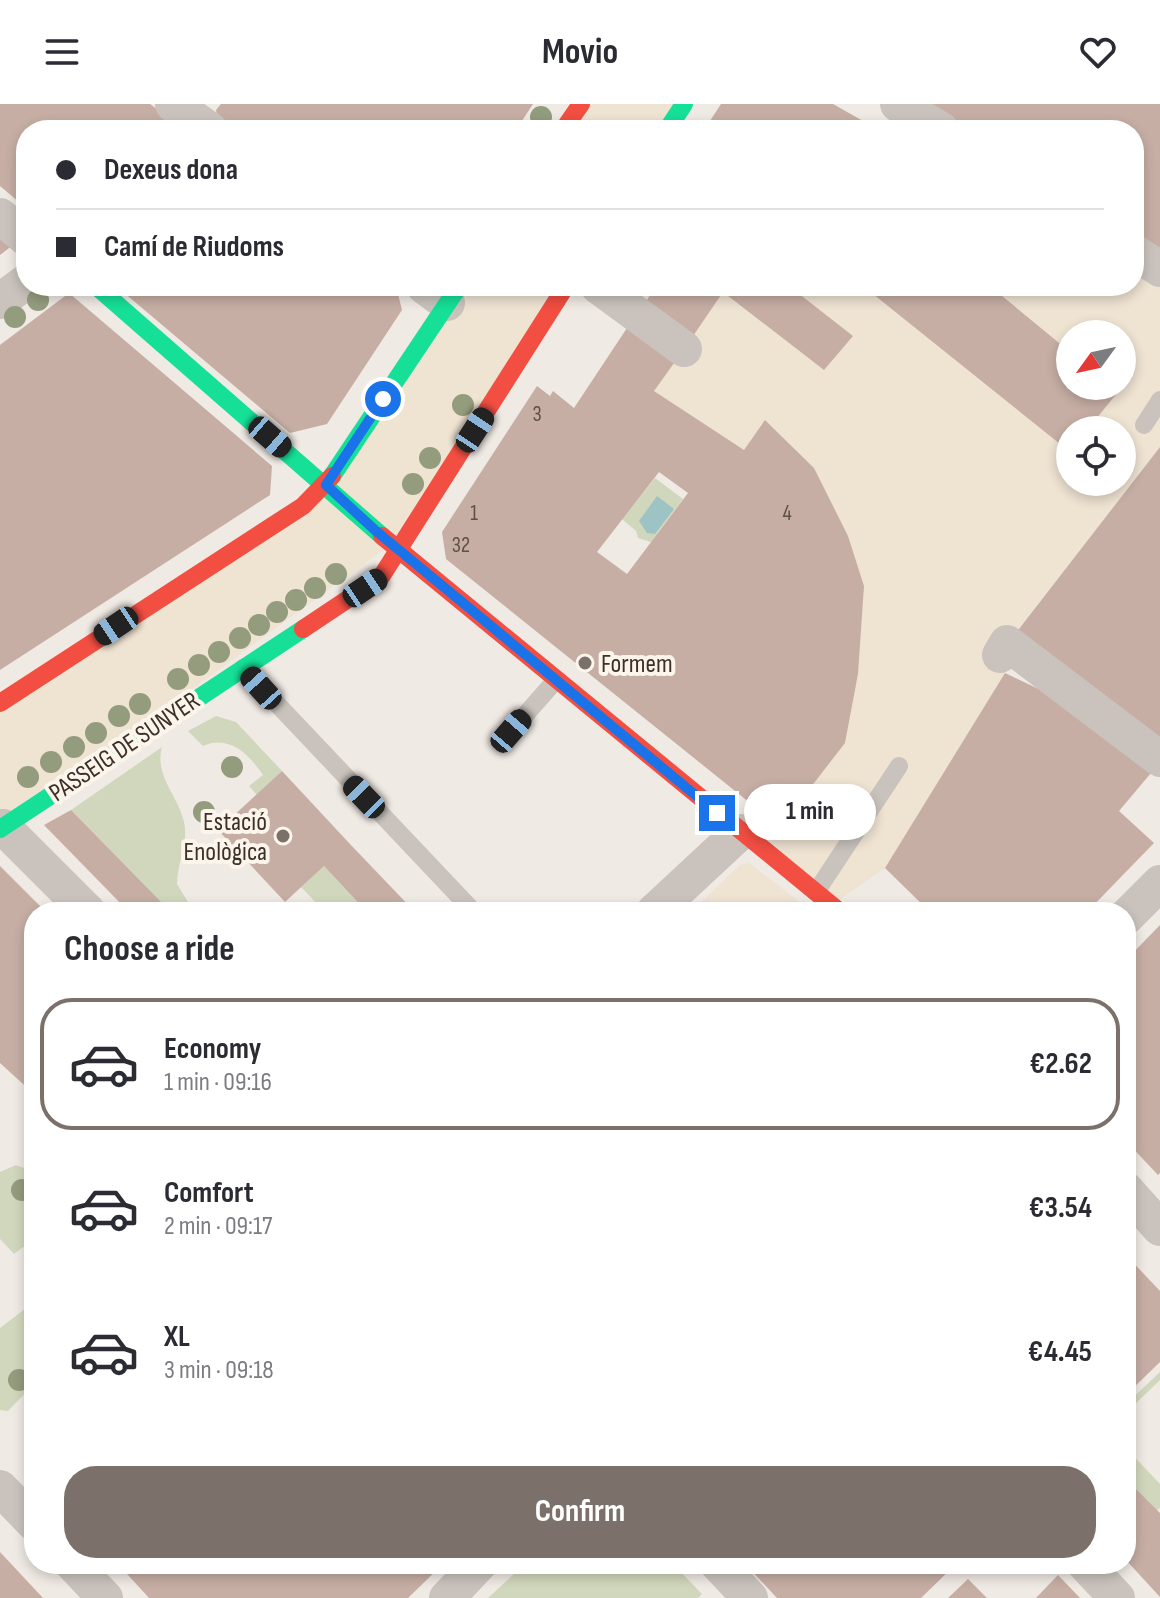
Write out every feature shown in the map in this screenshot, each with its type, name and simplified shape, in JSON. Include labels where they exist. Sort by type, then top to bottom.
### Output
[{"type":"street","points":[[898,104],[924,120]]},
{"type":"street","points":[[0,216],[16,230]]},
{"type":"street","points":[[108,296],[555,681],[828,902]]},
{"type":"street","points":[[0,703],[303,506],[326,485],[441,296]]},
{"type":"street","name":"PASSEIG DE SUNYER","points":[[2,828],[381,577],[397,547],[560,296]]},
{"type":"street","points":[[612,296],[684,349]]},
{"type":"street","points":[[1000,655],[1007,643],[1160,759]]},
{"type":"street","points":[[2,828],[78,902]]},
{"type":"street","points":[[665,902],[740,832]]},
{"type":"street","points":[[1136,907],[1160,883]]},
{"type":"street","points":[[1136,1201],[1160,1228]]},
{"type":"street","points":[[0,1488],[24,1513]]},
{"type":"street","points":[[82,1574],[105,1598]]},
{"type":"street","points":[[447,1598],[470,1574]]},
{"type":"street","points":[[727,1574],[750,1598]]},
{"type":"street","points":[[1094,1574],[1117,1598]]},
{"type":"lane","points":[[1144,425],[1160,400]]},
{"type":"lane","points":[[243,668],[465,902]]},
{"type":"lane","points":[[511,731],[555,681]]},
{"type":"lane","points":[[816,892],[899,766]]},
{"type":"green space","points":[[655,478],[683,499],[651,542],[638,538],[636,531],[622,519]]},
{"type":"green space","points":[[216,716],[236,722],[282,771],[257,795],[249,786],[263,775],[245,753],[230,744],[203,746],[188,731]]},
{"type":"green space","points":[[162,747],[161,767],[184,822],[184,845],[177,884],[188,902],[161,902],[71,810]]},
{"type":"green space","points":[[324,866],[358,902],[315,902],[301,887]]},
{"type":"green space","points":[[16,1165],[24,1168],[24,1246],[14,1254],[0,1239],[0,1172]]},
{"type":"green space","points":[[24,1310],[24,1394],[8,1411],[0,1410],[0,1328]]},
{"type":"green space","points":[[1160,1372],[1160,1380],[1136,1403],[1136,1395]]},
{"type":"green space","points":[[1136,1459],[1160,1484],[1160,1508],[1156,1511],[1136,1490]]},
{"type":"green space","points":[[514,1574],[683,1574],[702,1594],[698,1598],[488,1598]]},
{"type":"shaded area","points":[[581,104],[684,104],[674,120],[570,120]]},
{"type":"shaded area","points":[[1144,259],[1160,269],[1160,447],[1136,478],[1136,416],[1098,416],[1111,400],[1136,400],[1136,320],[1056,320],[1056,340],[1002,296],[1144,296]]},
{"type":"shaded area","points":[[452,296],[560,296],[408,532],[0,829],[0,702],[303,506]]},
{"type":"shaded area","points":[[720,296],[728,296],[824,369],[793,296],[875,296],[1056,441],[1056,496],[1122,496],[1007,643],[1000,656],[1005,673],[885,868],[836,902],[828,902],[762,850],[845,743],[858,674],[864,586],[848,536],[814,468],[766,420],[744,450],[654,391]]},
{"type":"shaded area","points":[[749,863],[800,902],[701,902],[740,865]]},
{"type":"water","points":[[657,496],[674,509],[655,534],[647,533],[639,521]]},
{"type":"building","points":[[0,104],[150,104],[171,120],[16,120],[16,200],[0,186]]},
{"type":"building","points":[[221,104],[533,104],[523,120],[218,120],[216,110]]},
{"type":"building","points":[[721,104],[833,104],[861,120],[711,120]]},
{"type":"building","points":[[923,104],[1160,104],[1160,256],[1144,246],[1144,120],[948,120]]},
{"type":"building","points":[[0,235],[13,245],[0,255]]},
{"type":"building","points":[[65,296],[73,296],[272,466],[270,495],[0,670],[0,345]]},
{"type":"building","points":[[128,296],[398,296],[402,310],[327,424],[290,433]]},
{"type":"building","points":[[650,296],[720,296],[691,339],[643,306]]},
{"type":"building","points":[[728,296],[802,296],[853,336],[824,370]]},
{"type":"building","points":[[875,296],[1002,296],[1056,340],[1056,400],[1111,400],[1098,416],[1056,416],[1056,441]]},
{"type":"building","points":[[629,325],[677,359],[654,391],[744,450],[765,420],[814,468],[848,536],[864,586],[858,674],[845,743],[780,827],[446,559],[442,532],[537,386],[550,396],[553,391],[574,408]],"holes":[[[659,472],[688,493],[627,574],[597,552]]]},
{"type":"building","points":[[1160,447],[1160,745],[1015,634],[1122,496],[1136,496],[1136,478]]},
{"type":"building","points":[[1005,673],[1089,713],[1151,773],[1119,811],[1154,843],[1097,902],[920,902],[885,868]]},
{"type":"building","name":"Estació Enològica","points":[[282,771],[405,902],[358,902],[324,866],[285,902],[218,830]]},
{"type":"building","points":[[71,810],[161,902],[119,902],[44,825]]},
{"type":"building","points":[[0,866],[36,902],[24,902],[24,1085],[0,1063]]},
{"type":"building","points":[[1160,925],[1158,1175],[1136,1152],[1136,950]]},
{"type":"building","points":[[1136,1266],[1160,1291],[1160,1362],[1136,1385]]},
{"type":"building","points":[[1136,1489],[1160,1513],[1160,1597],[1136,1571]]},
{"type":"building","points":[[0,1552],[43,1598],[0,1598]]},
{"type":"building","points":[[127,1574],[433,1574],[408,1598],[149,1598]]},
{"type":"building","points":[[754,1574],[946,1574],[921,1598],[777,1598]]},
{"type":"building","points":[[1058,1575],[1080,1598],[1036,1598]]},
{"type":"building","points":[[968,1579],[987,1598],[948,1598]]},
{"type":"traffic: fast","points":[[674,120],[684,104]]},
{"type":"traffic: fast","points":[[107,296],[382,536]]},
{"type":"traffic: fast","points":[[332,476],[452,296]]},
{"type":"traffic: fast","points":[[0,829],[303,629]]},
{"type":"traffic: jam","points":[[570,120],[581,104]]},
{"type":"traffic: jam","points":[[303,629],[381,577],[560,296]]},
{"type":"traffic: jam","points":[[0,703],[303,506],[332,476]]},
{"type":"traffic: jam","points":[[382,536],[828,902]]},
{"type":"place","name":"Formem","points":[[585,663]]},
{"type":"place","name":"Estació Enològica","points":[[283,836]]},
{"type":"route","points":[[383,399],[326,485],[376,531],[717,813]]}]
